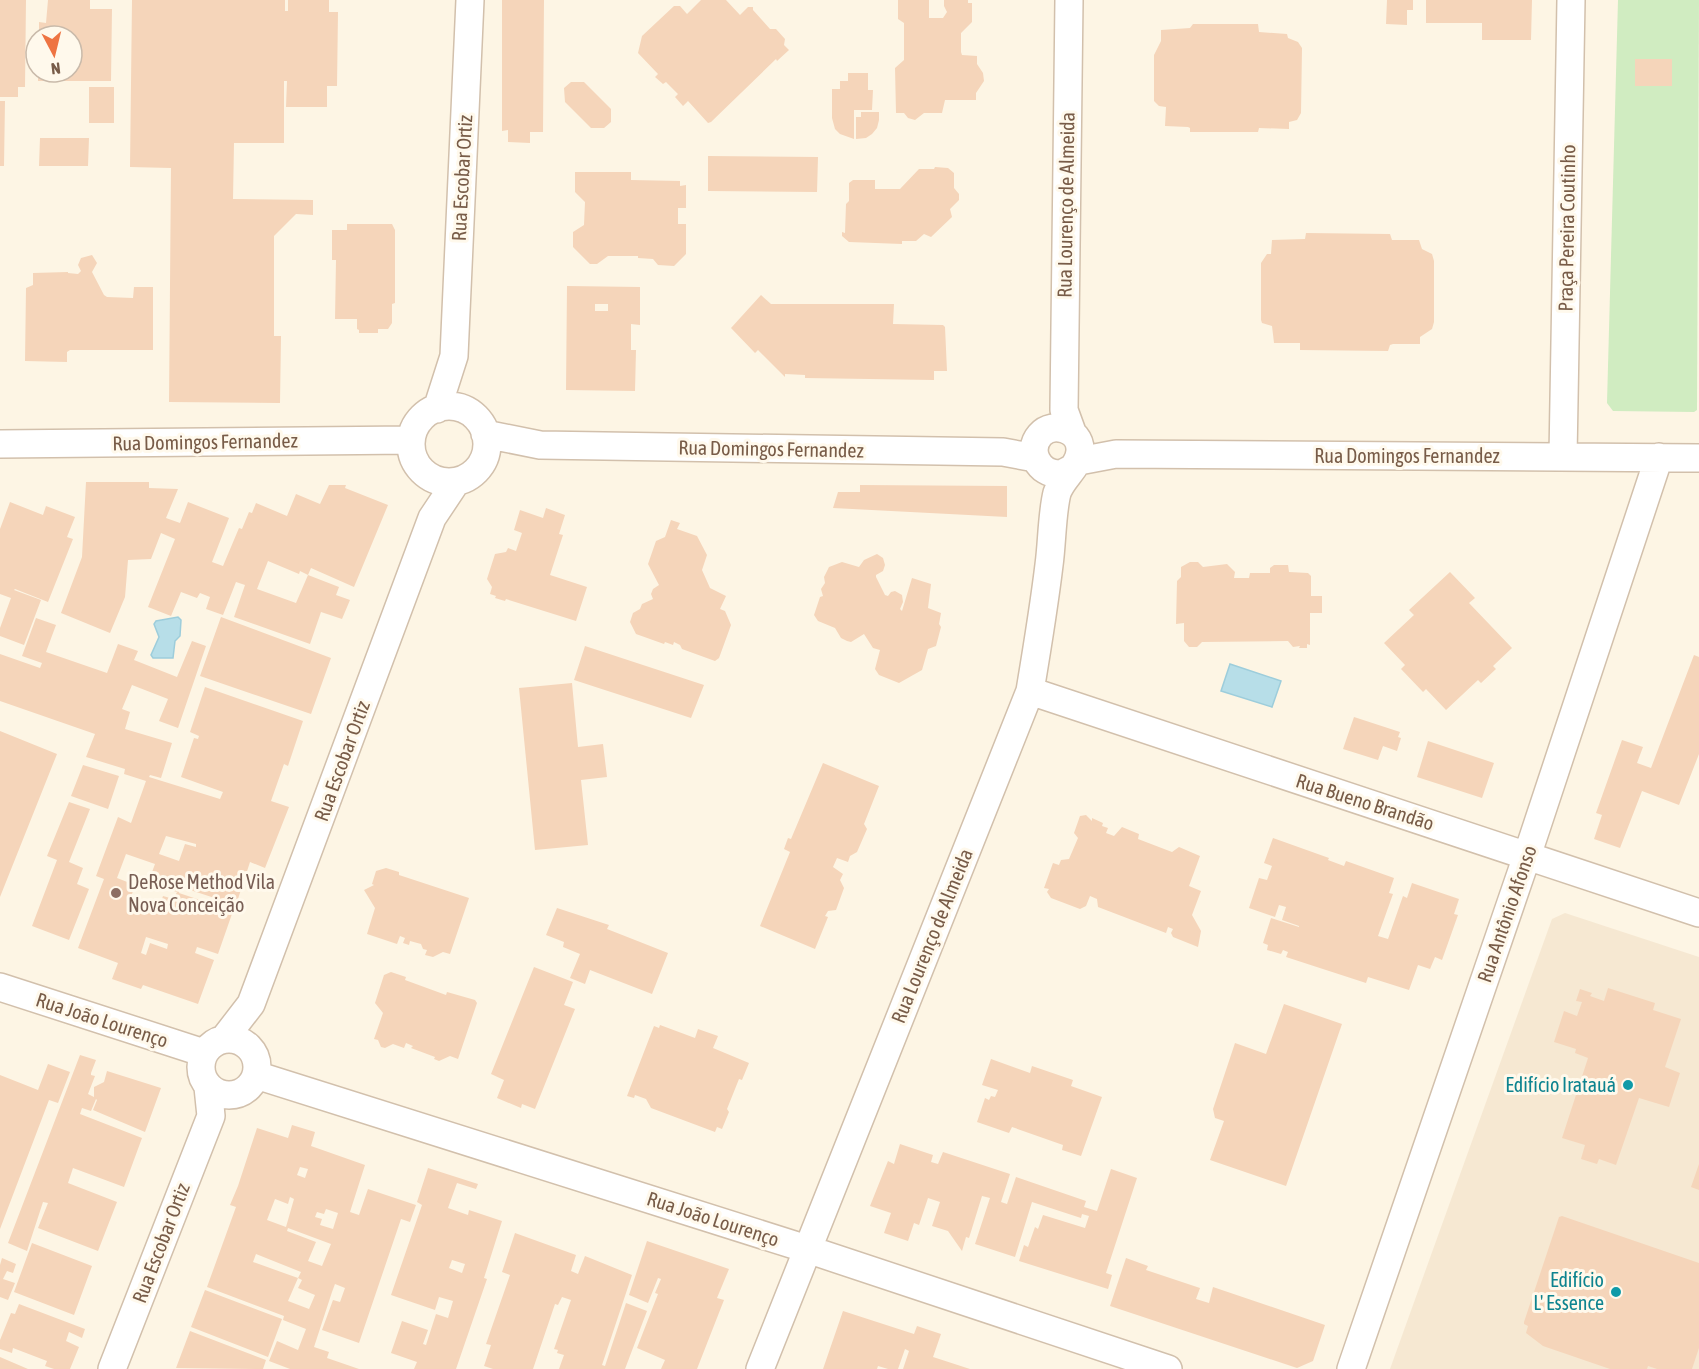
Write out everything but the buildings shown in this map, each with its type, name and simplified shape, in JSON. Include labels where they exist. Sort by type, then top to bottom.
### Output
[{"type":"street","name":"Rua Escobar Ortiz","points":[[437,409],[454,356],[470,0]]},
{"type":"street","name":"Rua Lourenço de Almeida","points":[[760,1369],[1030,692],[1041,623],[1059,451],[1069,0]]},
{"type":"street","name":"Praça Pereira Coutinho","points":[[1563,457],[1571,0]]},
{"type":"street","name":"Rua Escobar Ortiz","points":[[454,356],[468,411]]},
{"type":"street","points":[[452,407],[468,411],[476,418],[485,445],[474,472],[456,482],[438,481],[430,477],[416,463],[412,452],[411,440],[420,418],[437,409],[452,407]]},
{"type":"street","name":"Rua Domingos Fernandez","points":[[0,444],[411,440]]},
{"type":"street","name":"Rua Domingos Fernandez","points":[[485,445],[1059,451],[1116,454],[1699,458]]},
{"type":"street","name":"Rua Antônio Afonso","points":[[1351,1369],[1527,856],[1659,458]]},
{"type":"street","name":"Rua Escobar Ortiz","points":[[430,477],[432,518]]},
{"type":"street","name":"Rua Escobar Ortiz","points":[[112,1369],[211,1116],[249,1073],[251,1004],[432,518],[456,482]]},
{"type":"street","name":"Rua Bueno Brandão","points":[[1030,692],[1699,913]]},
{"type":"street","name":"Rua João Lourenço","points":[[0,987],[214,1046]]},
{"type":"street","name":"Rua Escobar Ortiz","points":[[214,1046],[251,1004]]},
{"type":"street","points":[[235,1039],[244,1043],[249,1073],[228,1096],[208,1087],[200,1070],[214,1046],[235,1039]]},
{"type":"street","name":"Rua João Lourenço","points":[[249,1073],[807,1249],[1168,1369]]},
{"type":"street","name":"Rua Escobar Ortiz","points":[[208,1087],[211,1116]]},
{"type":"shaded area","points":[[1565,913],[1699,957],[1699,1369],[1390,1369],[1552,919]]},
{"type":"green space","points":[[1618,0],[1699,0],[1697,410],[1694,412],[1613,411],[1607,403]]},
{"type":"water","points":[[178,617],[181,620],[180,636],[175,641],[173,658],[153,658],[151,655],[159,637],[154,624],[156,621]]},
{"type":"water","points":[[1230,664],[1281,681],[1272,707],[1221,691]]},
{"type":"place","name":"DeRose Method Vila Nova Conceição","points":[[116,893]]},
{"type":"place","name":"Edifício Iratauá","points":[[1628,1085]]},
{"type":"place","name":"Edifício L' Essence","points":[[1616,1292]]}]
